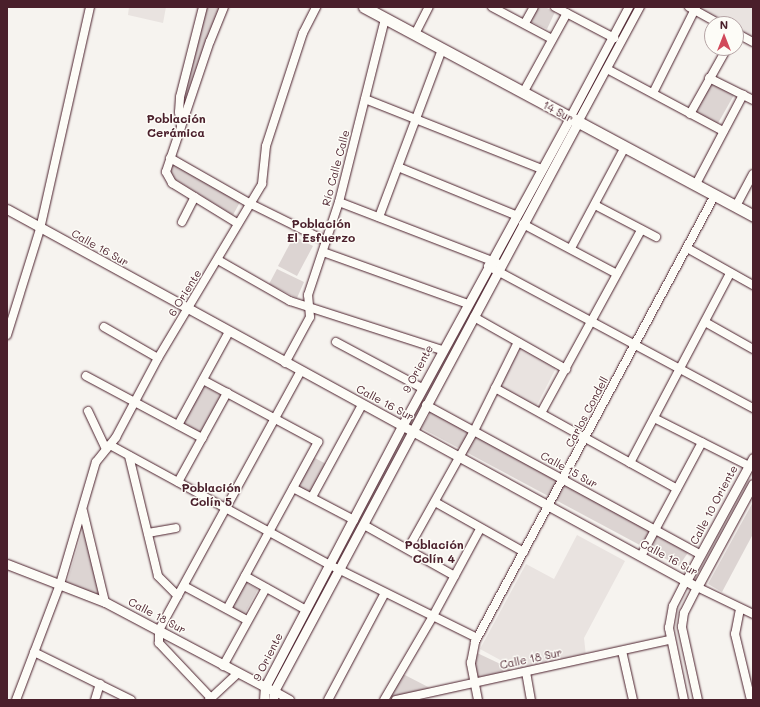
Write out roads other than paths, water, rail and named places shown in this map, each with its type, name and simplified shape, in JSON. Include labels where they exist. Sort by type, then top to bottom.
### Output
[{"type":"main road","name":"14 Sur","points":[[364,7],[696,184],[753,216]]},
{"type":"street","points":[[7,336],[40,229],[90,7]]},
{"type":"street","points":[[182,127],[179,112],[180,97],[203,7]]},
{"type":"street","points":[[224,7],[210,41],[166,172],[172,182],[238,223]]},
{"type":"street","name":"6 Oriente","points":[[16,700],[60,584],[96,462],[108,447],[135,402],[158,358],[218,260],[263,180],[266,146],[303,33],[316,7]]},
{"type":"street","points":[[415,34],[429,7]]},
{"type":"street","points":[[492,7],[525,23],[552,39]]},
{"type":"street","points":[[525,23],[534,7]]},
{"type":"street","points":[[555,7],[614,38]]},
{"type":"street","points":[[574,120],[629,7]]},
{"type":"street","points":[[574,120],[607,69],[640,7]]},
{"type":"street","points":[[653,93],[693,8],[706,16]]},
{"type":"street","points":[[523,93],[567,13]]},
{"type":"street","name":"Río Calle Calle","points":[[285,363],[308,323],[310,312],[308,306],[309,290],[339,202],[385,18]]},
{"type":"street","points":[[744,37],[753,42]]},
{"type":"street","points":[[379,217],[442,49]]},
{"type":"street","points":[[690,114],[722,56]]},
{"type":"street","points":[[607,69],[723,131]]},
{"type":"street","points":[[709,78],[753,100]]},
{"type":"street","points":[[696,184],[743,95]]},
{"type":"street","points":[[365,99],[542,169]]},
{"type":"street","name":"9 Oriente","points":[[273,696],[302,629],[306,610],[402,426],[515,215],[542,169],[574,120]]},
{"type":"street","name":"9 Oriente","points":[[264,700],[265,687],[340,570],[426,405],[501,268],[574,120]]},
{"type":"street","points":[[571,248],[625,146]]},
{"type":"street","points":[[170,158],[249,203],[326,241]]},
{"type":"street","points":[[398,167],[515,215]]},
{"type":"street","points":[[736,206],[753,174]]},
{"type":"street","name":"Carlos Condell","points":[[478,700],[474,684],[471,657],[477,638],[564,480],[715,195]]},
{"type":"street","points":[[182,222],[195,197]]},
{"type":"street","points":[[339,202],[379,217],[501,268],[635,345],[753,408]]},
{"type":"street","points":[[595,205],[656,237]]},
{"type":"street","name":"Calle 16 Sur","points":[[7,209],[40,229],[458,458],[697,587],[753,614]]},
{"type":"street","points":[[523,224],[571,248],[617,274]]},
{"type":"street","points":[[541,413],[642,230]]},
{"type":"street","points":[[687,248],[753,285]]},
{"type":"street","points":[[323,252],[468,304]]},
{"type":"street","points":[[218,260],[290,301],[442,350]]},
{"type":"street","points":[[630,463],[681,370],[730,273]]},
{"type":"street","points":[[474,317],[566,369]]},
{"type":"street","points":[[705,322],[753,349]]},
{"type":"street","points":[[104,326],[158,358]]},
{"type":"street","points":[[178,425],[229,332]]},
{"type":"street","points":[[336,342],[422,388]]},
{"type":"street","points":[[408,549],[474,431],[518,342]]},
{"type":"street","points":[[238,673],[210,699],[159,643],[159,630],[301,371]]},
{"type":"street","points":[[86,376],[202,438]]},
{"type":"street","points":[[203,380],[318,442],[227,609]]},
{"type":"street","points":[[495,388],[677,489]]},
{"type":"street","points":[[178,482],[227,393]]},
{"type":"street","points":[[312,497],[362,405]]},
{"type":"street","name":"Calle 15 Sur","points":[[426,405],[701,555]]},
{"type":"street","points":[[88,411],[108,447],[129,456],[178,482],[330,565],[477,638]]},
{"type":"street","points":[[654,418],[702,442],[751,462]]},
{"type":"street","points":[[641,556],[702,442]]},
{"type":"street","points":[[129,456],[159,579],[178,596]]},
{"type":"street","name":"Calle 10 Oriente","points":[[684,700],[670,640],[673,606],[751,462]]},
{"type":"street","points":[[698,700],[682,627],[684,613],[753,484]]},
{"type":"street","points":[[293,488],[354,520]]},
{"type":"street","points":[[364,501],[373,506]]},
{"type":"street","points":[[434,502],[480,529],[524,552]]},
{"type":"street","points":[[83,510],[104,602]]},
{"type":"street","points":[[364,525],[455,576]]},
{"type":"street","points":[[148,533],[176,528]]},
{"type":"street","points":[[384,700],[433,616],[480,529]]},
{"type":"street","name":"Calle 18 Sur","points":[[7,564],[104,602],[159,630],[222,666],[265,687],[273,696],[290,700]]},
{"type":"street","points":[[245,576],[306,610]]},
{"type":"street","points":[[184,586],[247,620]]},
{"type":"street","points":[[222,666],[266,588]]},
{"type":"street","points":[[328,700],[385,592]]},
{"type":"street","points":[[740,609],[735,634],[749,674],[751,700]]},
{"type":"street","name":"Calle 18 Sur","points":[[396,700],[426,697],[474,684],[670,640]]},
{"type":"street","points":[[622,651],[634,700]]},
{"type":"street","points":[[34,652],[131,700]]},
{"type":"street","points":[[678,675],[691,671]]},
{"type":"street","points":[[526,672],[532,700]]},
{"type":"street","points":[[95,700],[100,684]]},
{"type":"district","name":"Población Cerámica","points":[[176,126]]},
{"type":"district","name":"Población El Esfuerzo","points":[[321,231]]},
{"type":"district","name":"Población Colín 5","points":[[211,495]]},
{"type":"district","name":"Población Colín 4","points":[[434,552]]}]
